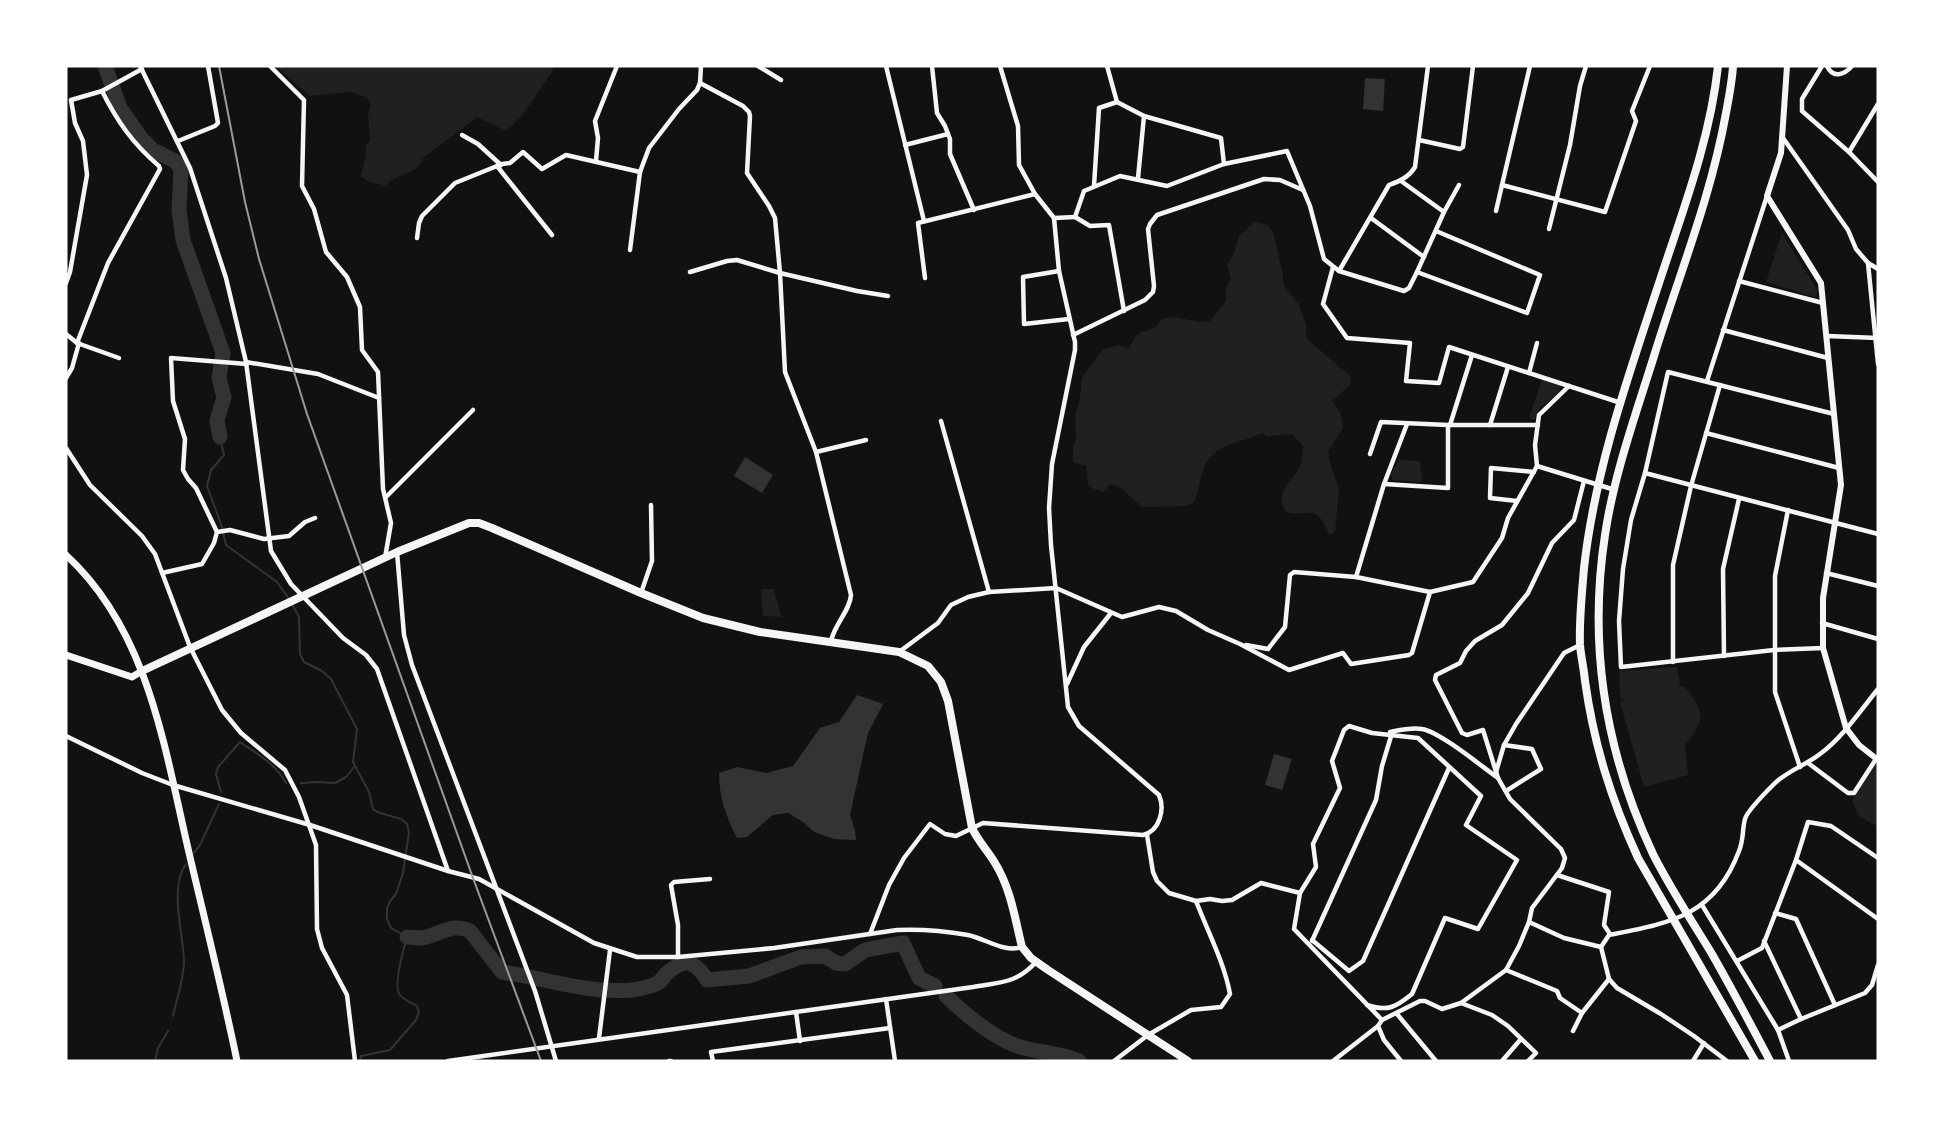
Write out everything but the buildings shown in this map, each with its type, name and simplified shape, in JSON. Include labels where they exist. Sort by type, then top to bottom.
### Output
[{"type":"main road","points":[[1718,66],[1700,158],[1620,403],[1598,485],[1587,540],[1580,645],[1590,718],[1611,796],[1638,858],[1755,1061]]},
{"type":"main road","points":[[1733,66],[1711,184],[1654,357],[1615,490],[1605,533],[1599,591],[1598,645],[1605,706],[1615,753],[1630,798],[1654,856],[1734,993],[1770,1061]]},
{"type":"main road","points":[[66,655],[132,677],[190,647],[397,552],[460,525],[479,523],[704,618],[749,630],[899,652],[928,666],[941,682],[948,701],[972,828],[1005,882],[1022,947],[1036,962],[1188,1061]]},
{"type":"main road","points":[[66,555],[93,584],[111,609],[142,671],[172,785],[237,1061]]},
{"type":"street","points":[[178,141],[218,123],[208,66]]},
{"type":"street","points":[[270,66],[304,100],[302,186],[314,209],[326,252],[348,277],[360,307],[362,350],[378,372],[383,489],[391,523],[386,558]]},
{"type":"street","points":[[596,161],[598,138],[595,121],[617,66]]},
{"type":"street","points":[[630,250],[640,172],[649,148],[697,90],[700,83],[701,66]]},
{"type":"street","points":[[758,66],[781,80]]},
{"type":"street","points":[[886,66],[924,221]]},
{"type":"street","points":[[932,66],[937,113],[945,126],[950,154],[974,210]]},
{"type":"street","points":[[870,934],[889,885],[904,858],[930,824],[945,834],[956,836],[983,823],[1147,835],[1156,826],[1161,814],[1159,795],[1079,726],[1068,707],[1049,508],[1051,475],[1075,350],[1059,271],[1054,218],[1035,194],[1018,162],[1018,126],[1000,66]]},
{"type":"street","points":[[1107,66],[1117,102]]},
{"type":"street","points":[[1339,271],[1389,185],[1401,181],[1415,167],[1428,66]]},
{"type":"street","points":[[1419,140],[1460,149],[1463,147],[1473,66]]},
{"type":"street","points":[[1497,211],[1530,66]]},
{"type":"street","points":[[1549,229],[1570,145],[1580,86],[1586,66]]},
{"type":"street","points":[[1502,185],[1605,212],[1636,121],[1632,111],[1650,66]]},
{"type":"street","points":[[1707,381],[1781,153],[1787,66]]},
{"type":"street","points":[[1822,66],[1802,99],[1802,111],[1849,152],[1878,182]]},
{"type":"street","points":[[1827,66],[1838,75],[1846,73],[1852,66]]},
{"type":"street","points":[[66,283],[87,175],[84,141],[75,123],[72,100],[103,90],[141,68],[178,141],[197,186],[226,278],[247,363],[271,551],[301,597],[343,638],[366,655],[377,669],[448,871]]},
{"type":"street","points":[[700,83],[743,106],[749,112],[747,173],[770,206],[775,218],[785,372],[816,452],[851,595],[849,605],[834,628],[831,641]]},
{"type":"street","points":[[66,378],[72,368],[78,343],[108,263],[160,169],[141,150],[116,118],[103,90]]},
{"type":"street","points":[[1094,186],[1099,108],[1117,102],[1144,116],[1221,138],[1224,164]]},
{"type":"street","points":[[1849,152],[1878,105]]},
{"type":"street","points":[[1138,178],[1144,116]]},
{"type":"street","points":[[905,145],[948,134]]},
{"type":"street","points":[[462,135],[478,144],[499,166],[552,235]]},
{"type":"street","points":[[1783,138],[1848,230],[1856,249],[1878,269]]},
{"type":"street","points":[[1074,217],[1082,195],[1094,186],[1120,176],[1167,186],[1224,164],[1287,151],[1310,206],[1324,259],[1339,271],[1404,291],[1409,288],[1459,185]]},
{"type":"street","points":[[417,238],[422,216],[455,183],[510,163],[523,152],[542,169],[566,155],[640,172]]},
{"type":"street","points":[[1073,335],[1145,300],[1153,292],[1148,229],[1157,215],[1264,179],[1280,180],[1303,190]]},
{"type":"street","points":[[1401,181],[1444,212]]},
{"type":"street","points":[[925,278],[918,223],[1035,194]]},
{"type":"street","points":[[1767,196],[1821,283],[1841,492],[1826,573],[1822,623],[1823,648],[1846,728],[1859,745],[1877,760],[1854,793],[1848,793],[1808,763]]},
{"type":"street","points":[[1054,218],[1074,217],[1090,226],[1109,225],[1124,311]]},
{"type":"street","points":[[1371,218],[1424,257]]},
{"type":"street","points":[[1417,272],[1527,313],[1540,275],[1436,231]]},
{"type":"street","points":[[690,272],[737,260],[780,273],[888,296]]},
{"type":"street","points":[[1868,262],[1878,364]]},
{"type":"street","points":[[1334,267],[1323,303],[1347,338],[1410,343],[1406,381],[1439,384],[1449,347],[1620,403]]},
{"type":"street","points":[[1059,271],[1023,277],[1024,324],[1069,319]]},
{"type":"street","points":[[1739,281],[1824,303]]},
{"type":"street","points":[[1723,330],[1828,358]]},
{"type":"street","points":[[66,334],[78,343],[119,358]]},
{"type":"street","points":[[1827,336],[1877,338]]},
{"type":"street","points":[[1529,373],[1537,344]]},
{"type":"street","points":[[1384,483],[1448,488],[1449,425],[1472,355]]},
{"type":"street","points":[[162,573],[202,564],[218,532],[196,488],[183,470],[185,439],[173,401],[171,358],[247,363],[318,374],[379,399]]},
{"type":"street","points":[[1490,425],[1508,367]]},
{"type":"street","points":[[1823,648],[1774,650],[1621,667],[1619,621],[1623,569],[1631,520],[1645,472],[1668,372],[1834,414]]},
{"type":"street","points":[[1673,662],[1673,565],[1691,486],[1720,385]]},
{"type":"street","points":[[1240,644],[1268,649],[1284,630],[1290,575],[1294,572],[1356,577],[1431,592],[1470,584],[1475,580],[1502,538],[1508,518],[1537,466],[1535,445],[1541,412],[1569,387]]},
{"type":"street","points":[[386,497],[473,410]]},
{"type":"street","points":[[941,421],[989,592]]},
{"type":"street","points":[[1370,454],[1382,422],[1538,425]]},
{"type":"street","points":[[1356,577],[1384,483],[1407,424]]},
{"type":"street","points":[[1706,433],[1839,468]]},
{"type":"street","points":[[816,452],[866,440]]},
{"type":"street","points":[[66,448],[97,493],[142,536],[154,554],[190,647],[222,710],[241,734],[285,770],[302,803],[316,845],[317,929],[322,948],[347,995],[355,1061]]},
{"type":"street","points":[[66,462],[71,458]]},
{"type":"street","points":[[1537,466],[1615,490]]},
{"type":"street","points":[[1517,501],[1490,498],[1491,468],[1534,472]]},
{"type":"street","points":[[1645,472],[1878,534]]},
{"type":"street","points":[[1333,1061],[1378,1026],[1382,1020],[1420,1001],[1442,1009],[1461,1003],[1506,970],[1519,946],[1532,908],[1565,861],[1562,849],[1510,799],[1496,775],[1483,730],[1467,735],[1462,733],[1435,680],[1436,675],[1460,663],[1466,651],[1475,641],[1502,626],[1528,593],[1552,543],[1574,520],[1584,480]]},
{"type":"street","points":[[1724,656],[1722,569],[1739,498]]},
{"type":"street","points":[[641,593],[652,561],[651,505]]},
{"type":"street","points":[[1788,510],[1775,576],[1775,692],[1800,767]]},
{"type":"street","points":[[218,532],[229,531],[264,539],[289,536],[305,522],[315,518]]},
{"type":"street","points":[[397,552],[404,635],[410,657],[535,991],[556,1061]]},
{"type":"street","points":[[1826,573],[1878,586]]},
{"type":"street","points":[[899,652],[938,623],[951,605],[972,595],[1056,588],[1126,617],[1159,607],[1167,608],[1185,615],[1208,630],[1289,670],[1343,653],[1351,664],[1409,655],[1412,652],[1431,592]]},
{"type":"street","points":[[1066,686],[1084,646],[1111,612]]},
{"type":"street","points":[[1822,623],[1878,639]]},
{"type":"street","points":[[1496,775],[1504,745],[1516,724],[1564,653],[1580,645]]},
{"type":"street","points":[[1726,1061],[1661,1014],[1617,988],[1609,978],[1601,947],[1610,934],[1675,920],[1702,905],[1720,889],[1736,861],[1744,838],[1745,818],[1776,782],[1822,753],[1878,689]]},
{"type":"street","points":[[1367,1005],[1387,1009],[1404,1001],[1412,994],[1445,918],[1478,929],[1517,860],[1467,825],[1481,796],[1418,738],[1372,733],[1349,726],[1344,730],[1332,761],[1340,788],[1313,844],[1316,867],[1300,893],[1294,929],[1349,970],[1364,962],[1449,768]]},
{"type":"street","points":[[1384,733],[1414,728],[1426,729],[1496,775]]},
{"type":"street","points":[[1311,943],[1376,800],[1382,766],[1392,734]]},
{"type":"street","points":[[66,736],[172,785],[310,825],[448,871],[479,879],[594,944],[637,957],[678,957],[774,948],[914,930],[969,935],[1014,950],[1022,947]]},
{"type":"street","points":[[1504,745],[1532,749],[1541,769],[1506,791]]},
{"type":"street","points":[[1737,961],[1760,949],[1796,860],[1808,822],[1831,826],[1878,858]]},
{"type":"street","points":[[1147,835],[1157,881],[1169,893],[1196,901],[1210,899],[1222,901],[1236,899],[1262,883],[1300,893]]},
{"type":"street","points":[[1796,860],[1878,919]]},
{"type":"street","points":[[1557,875],[1609,892],[1604,925],[1610,934]]},
{"type":"street","points":[[678,957],[678,925],[672,885],[674,882],[711,879]]},
{"type":"street","points":[[1114,1061],[1148,1035],[1191,1010],[1221,1007],[1230,994],[1226,972],[1196,901]]},
{"type":"street","points":[[1702,905],[1778,1030],[1789,1061]]},
{"type":"street","points":[[1775,913],[1796,919],[1835,1005]]},
{"type":"street","points":[[1529,922],[1564,938],[1601,947]]},
{"type":"street","points":[[1764,941],[1801,1019]]},
{"type":"street","points":[[1311,943],[1382,1020]]},
{"type":"street","points":[[599,1038],[610,950]]},
{"type":"street","points":[[448,1061],[1016,979],[1036,962]]},
{"type":"street","points":[[1778,1030],[1869,990],[1878,964]]},
{"type":"street","points":[[1506,970],[1557,991],[1560,998],[1582,1013]]},
{"type":"street","points":[[1573,1031],[1582,1013],[1609,978]]},
{"type":"street","points":[[886,999],[895,1061]]},
{"type":"street","points":[[1461,1003],[1492,1016],[1508,1026],[1536,1053],[1528,1061]]},
{"type":"street","points":[[796,1012],[800,1041]]},
{"type":"street","points":[[1397,1014],[1436,1061]]},
{"type":"street","points":[[1378,1026],[1384,1040],[1401,1061]]},
{"type":"street","points":[[712,1061],[711,1052],[890,1028]]},
{"type":"street","points":[[1502,1061],[1521,1039]]},
{"type":"street","points":[[1693,1061],[1704,1043]]},
{"type":"shaded area","points":[[275,66],[553,66],[553,70],[524,113],[506,131],[477,117],[423,158],[411,172],[395,178],[386,186],[367,181],[361,176],[366,146],[370,141],[368,113],[371,105],[367,97],[349,92],[310,96]]},
{"type":"shaded area","points":[[1365,78],[1385,79],[1383,111],[1363,109]]},
{"type":"shaded area","points":[[1255,222],[1267,225],[1273,232],[1283,274],[1283,284],[1299,305],[1306,324],[1306,338],[1351,377],[1350,385],[1332,401],[1340,412],[1343,428],[1328,451],[1339,489],[1335,531],[1330,535],[1316,514],[1309,512],[1295,514],[1284,508],[1283,492],[1299,469],[1302,460],[1303,446],[1292,434],[1268,436],[1261,433],[1217,451],[1204,467],[1195,501],[1187,506],[1142,507],[1120,487],[1110,484],[1103,492],[1094,489],[1088,484],[1086,466],[1073,462],[1073,447],[1076,438],[1075,415],[1082,378],[1103,349],[1119,345],[1128,349],[1136,336],[1155,328],[1162,319],[1174,317],[1200,322],[1210,321],[1226,301],[1226,287],[1231,279],[1227,265],[1234,254],[1239,236]]},
{"type":"shaded area","points":[[1782,233],[1818,291],[1815,297],[1766,282]]},
{"type":"shaded area","points":[[1542,380],[1561,386],[1559,392],[1541,407],[1534,420],[1529,418]]},
{"type":"shaded area","points":[[745,457],[773,475],[762,493],[734,476]]},
{"type":"shaded area","points":[[1399,460],[1420,461],[1422,482],[1393,480],[1391,474]]},
{"type":"shaded area","points":[[761,589],[773,589],[782,617],[763,616]]},
{"type":"shaded area","points":[[1677,667],[1680,684],[1677,686],[1685,687],[1696,703],[1700,716],[1697,729],[1685,745],[1688,775],[1644,787],[1620,702],[1627,698],[1620,699],[1619,671]]},
{"type":"shaded area","points":[[857,695],[883,704],[868,733],[850,815],[856,840],[834,839],[814,832],[788,813],[773,815],[747,837],[737,838],[724,807],[719,773],[737,767],[766,773],[793,766],[820,728],[839,722]]},
{"type":"shaded area","points":[[1274,754],[1292,759],[1282,790],[1265,785]]},
{"type":"shaded area","points":[[1874,763],[1878,765],[1878,827],[1859,816],[1852,801]]},
{"type":"waterway","points":[[105,66],[120,108],[141,138],[153,150],[175,161],[181,169],[179,210],[183,240],[223,353],[219,378],[224,397],[217,421],[220,437]]},
{"type":"waterway","points":[[220,437],[224,455],[211,470],[207,486],[226,545],[277,582],[289,599]]},
{"type":"waterway","points":[[292,604],[299,617],[300,654],[304,662],[322,671],[331,679],[357,729],[353,762],[369,792],[373,809],[401,819],[407,824],[409,832],[403,873],[396,894],[387,909],[387,919],[391,928],[407,937],[399,967],[398,991],[400,995],[417,1006],[419,1012],[416,1020],[390,1050],[361,1056],[360,1061]]},
{"type":"waterway","points":[[221,792],[216,774],[218,767],[240,742],[272,765],[286,783]]},
{"type":"waterway","points":[[301,783],[335,783],[346,777],[354,767]]},
{"type":"waterway","points":[[194,853],[219,804]]},
{"type":"waterway","points":[[173,1016],[184,967],[178,910],[178,885],[186,864]]},
{"type":"waterway","points":[[407,937],[422,938],[452,928],[464,929],[470,931],[502,972],[582,988],[615,991],[648,987],[685,963],[694,965],[707,980],[749,976],[801,957],[825,956],[836,963],[845,964],[865,950],[903,943],[919,978],[935,986]]},
{"type":"waterway","points":[[946,996],[972,1019],[1013,1045],[1079,1061]]},
{"type":"waterway","points":[[155,1061],[158,1048],[168,1031]]},
{"type":"railway","points":[[219,66],[245,202],[259,259],[307,414],[541,1061]]}]
